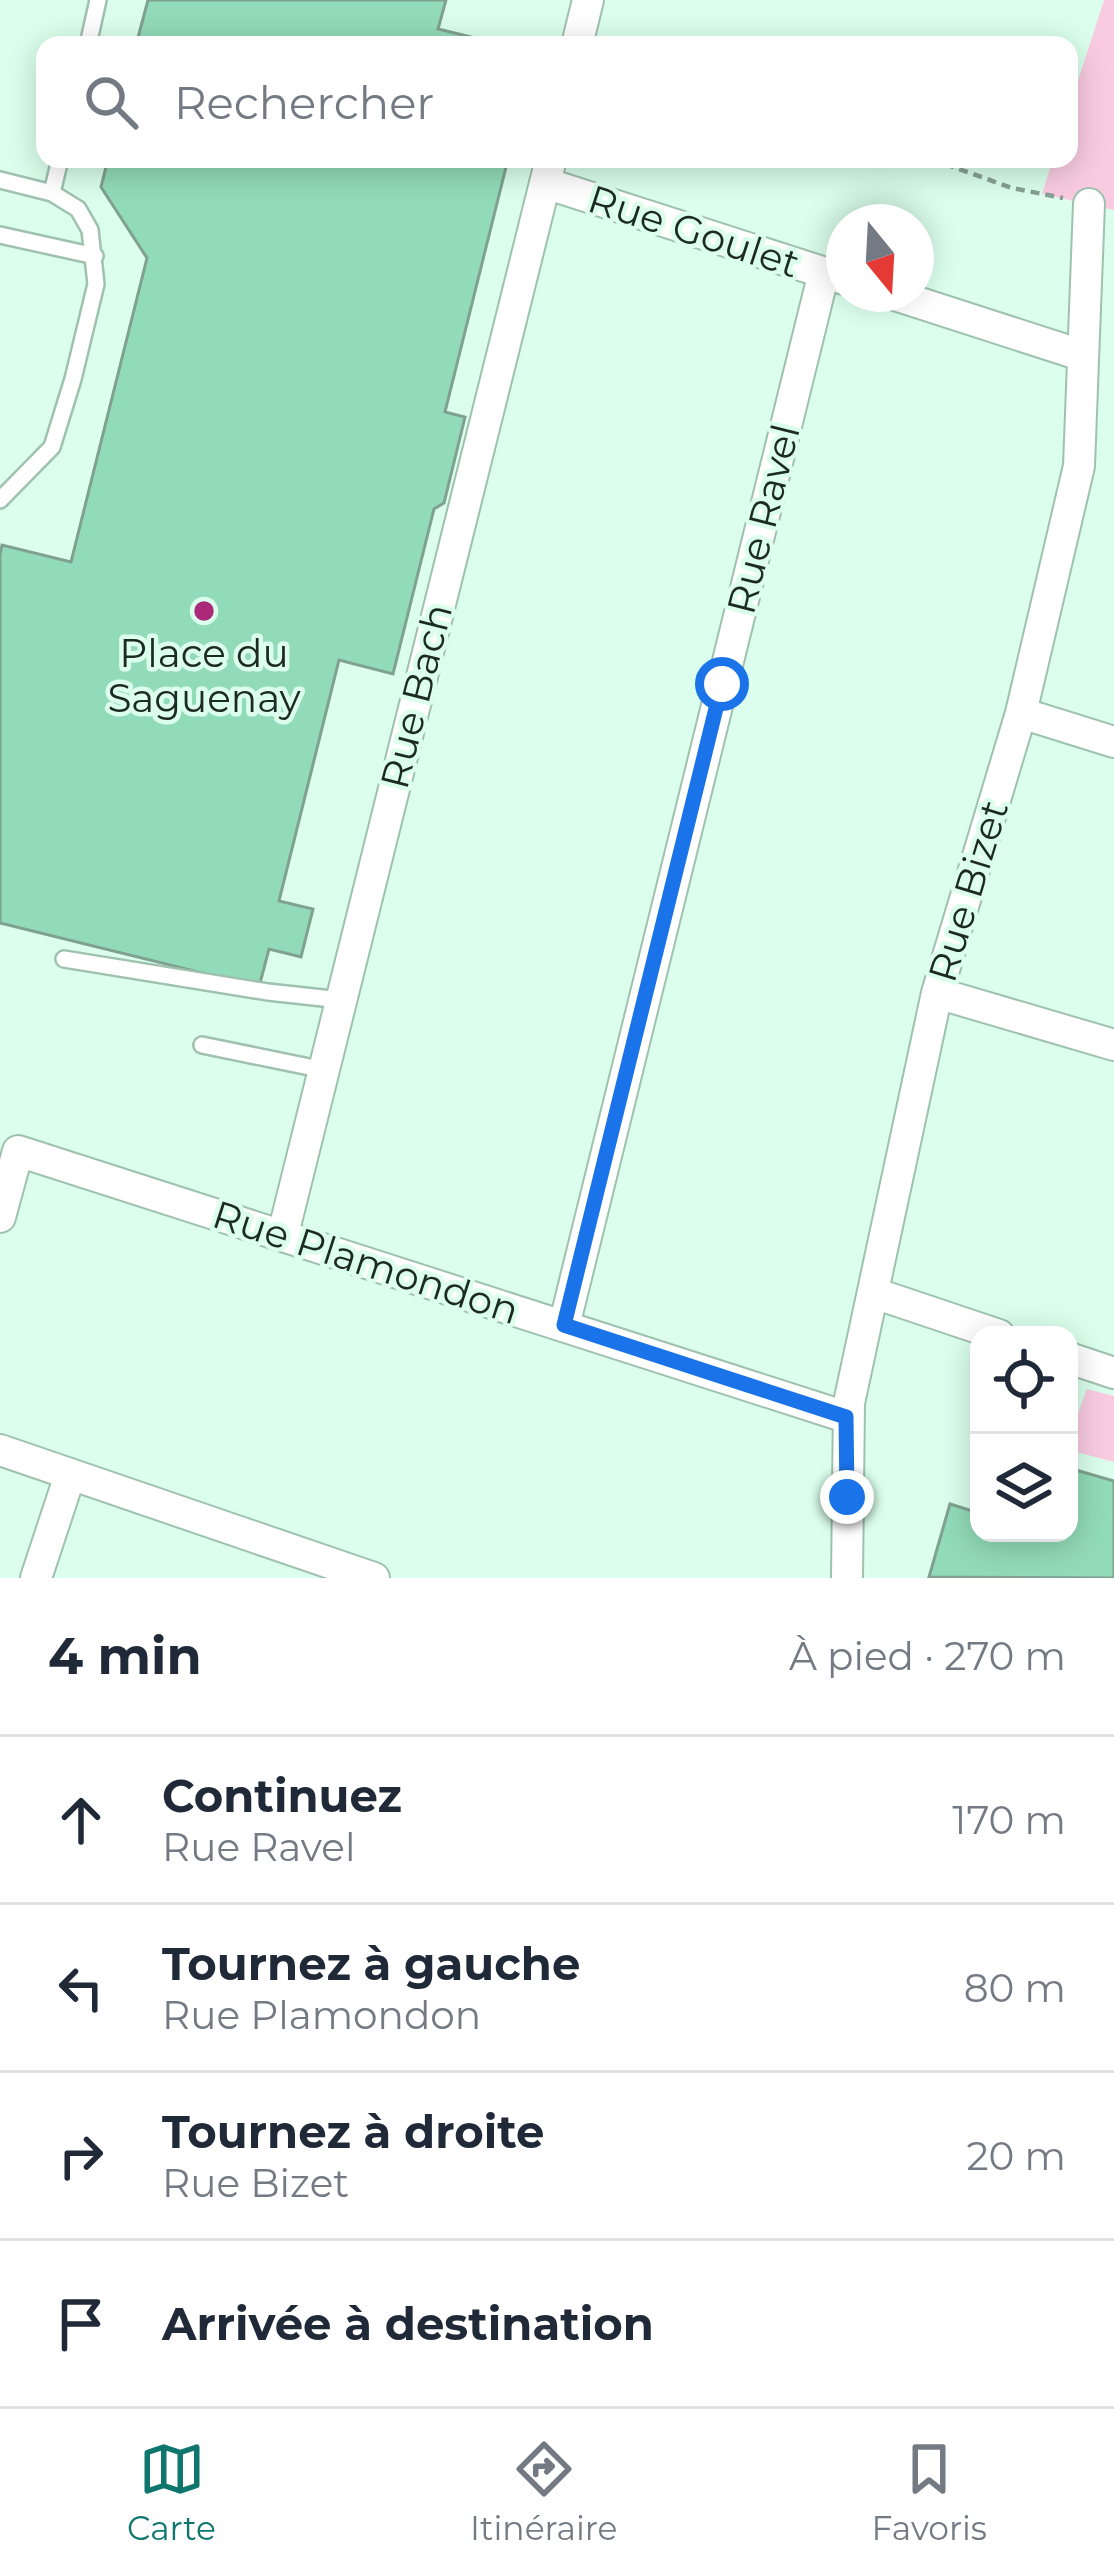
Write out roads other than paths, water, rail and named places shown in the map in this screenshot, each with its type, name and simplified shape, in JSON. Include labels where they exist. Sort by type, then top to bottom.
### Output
[{"type":"street","points":[[579,36],[588,0]]},
{"type":"street","name":"Rue Goulet","points":[[548,171],[826,272]]},
{"type":"street","name":"Rue Bach","points":[[283,1234],[548,171]]},
{"type":"street","name":"Rue Bizet","points":[[847,1578],[846,1417],[937,993],[1021,712],[1079,466],[1089,204]]},
{"type":"street","name":"Rue Ravel","points":[[564,1325],[826,306]]},
{"type":"street","points":[[934,307],[1082,355]]},
{"type":"street","points":[[1021,712],[1114,742]]},
{"type":"street","points":[[937,993],[1114,1046]]},
{"type":"street","name":"Rue Plamondon","points":[[0,1217],[18,1151],[846,1417]]},
{"type":"street","points":[[874,1293],[973,1326]]},
{"type":"street","points":[[1078,1361],[1114,1373]]},
{"type":"street","points":[[0,1450],[374,1578]]},
{"type":"street","points":[[36,1578],[70,1475]]},
{"type":"lane","points":[[90,36],[98,0]]},
{"type":"lane","points":[[52,194],[58,168]]},
{"type":"lane","points":[[0,180],[52,194],[78,209],[90,230],[96,284],[52,447],[0,500]]},
{"type":"lane","points":[[0,235],[95,256]]},
{"type":"lane","points":[[64,958],[341,1000]]},
{"type":"lane","points":[[202,1045],[324,1070]]},
{"type":"place","name":"Place du Saguenay","points":[[204,611]]}]
